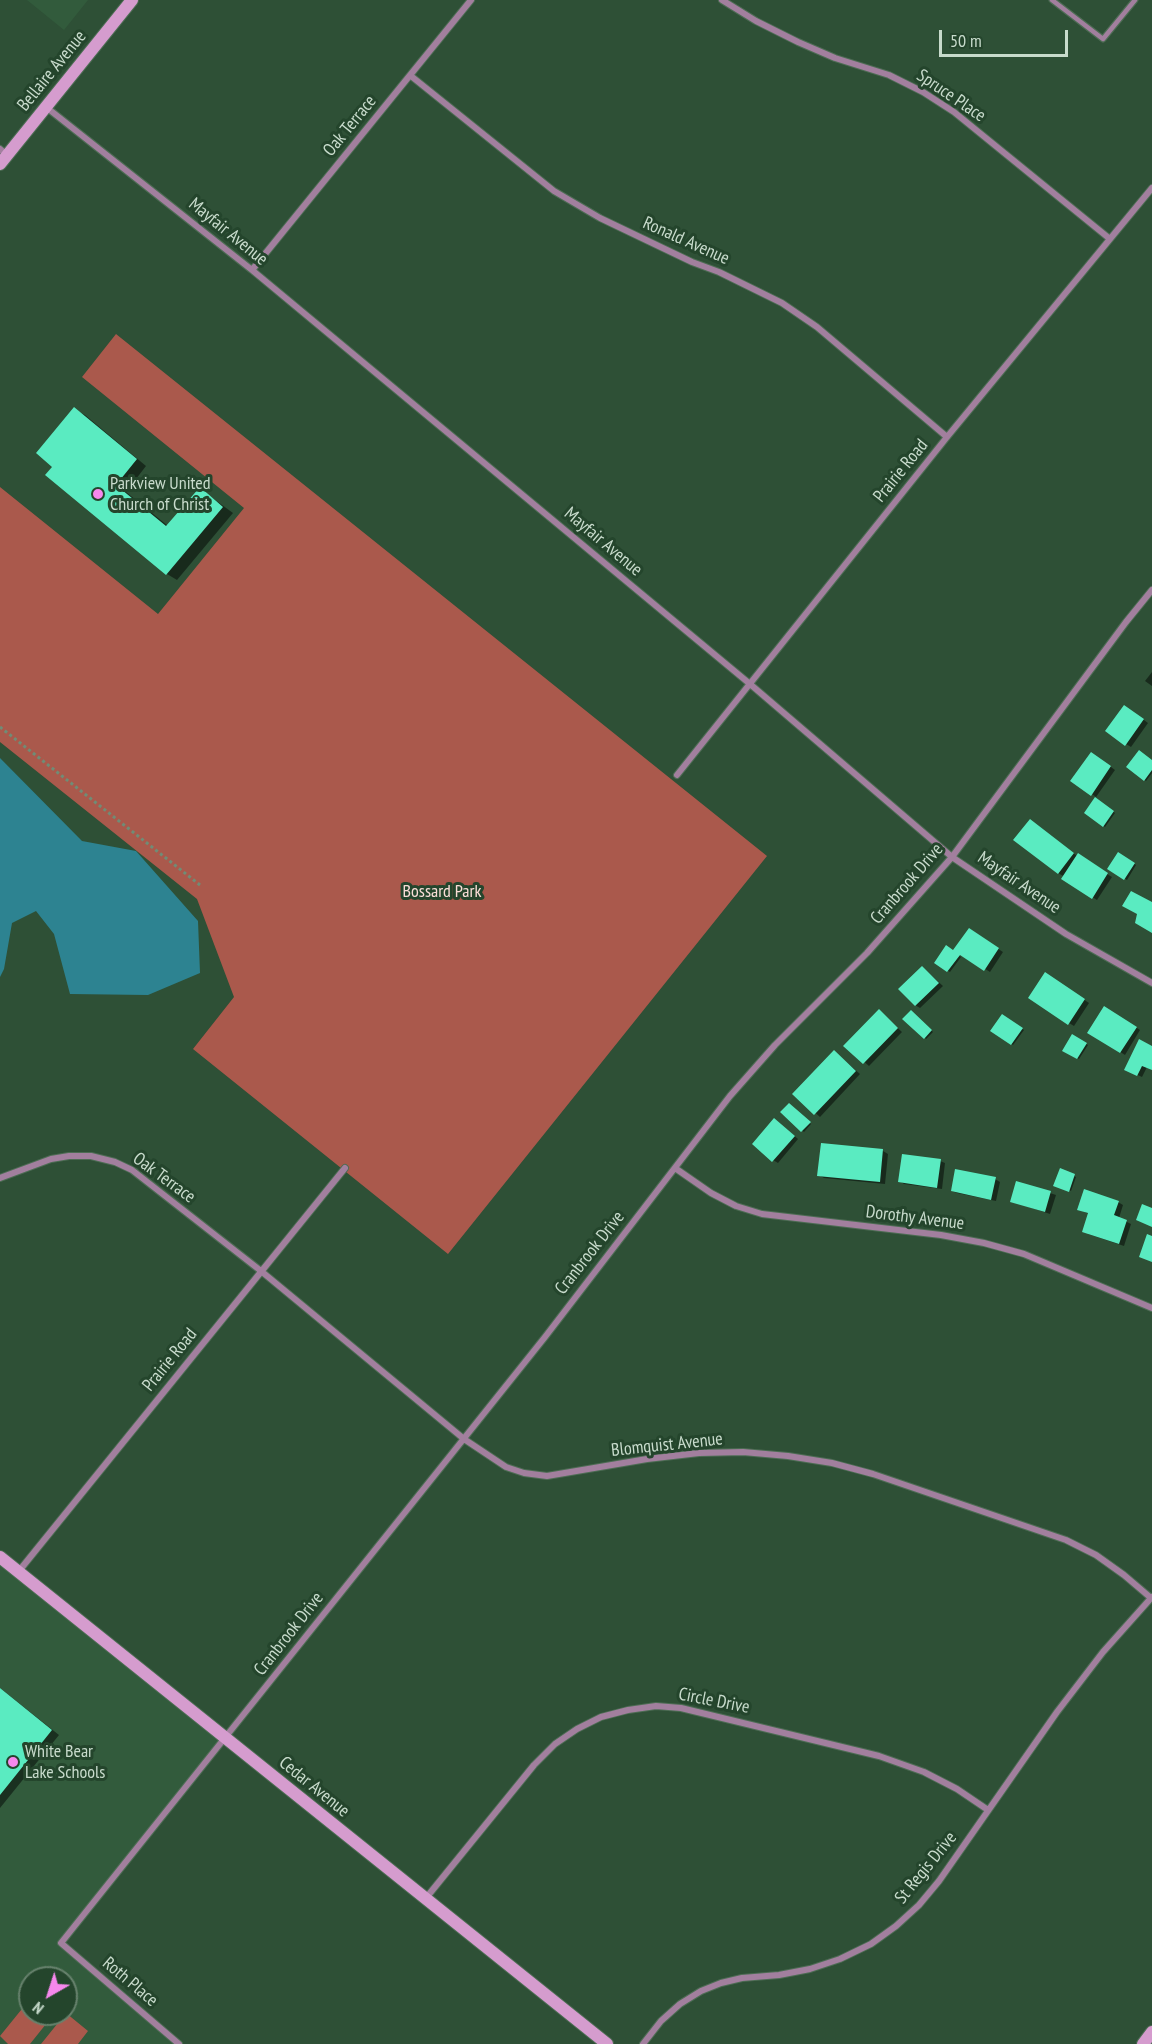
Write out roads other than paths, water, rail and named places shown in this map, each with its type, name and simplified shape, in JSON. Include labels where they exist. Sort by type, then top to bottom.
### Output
[{"type":"street","name":"Bellaire Avenue","points":[[2,156],[46,107],[132,0]]},
{"type":"street","name":"Oak Terrace","points":[[252,270],[471,0]]},
{"type":"street","name":"Spruce Place","points":[[722,0],[756,21],[798,42],[835,58],[889,75],[923,92],[954,112],[1110,239]]},
{"type":"street","name":"Ronald Avenue","points":[[411,76],[554,191],[600,218],[782,303],[817,327],[946,437]]},
{"type":"street","name":"Mayfair Avenue","points":[[46,107],[252,270],[750,684],[952,856],[1066,934],[1152,983]]},
{"type":"street","name":"Prairie Road","points":[[677,775],[946,437],[1152,188]]},
{"type":"street","name":"Cranbrook Drive","points":[[61,1942],[464,1439],[730,1096],[767,1053],[867,953],[952,856],[1152,590]]},
{"type":"street","name":"Oak Terrace","points":[[0,1178],[51,1159],[69,1156],[91,1156],[116,1162],[150,1183],[261,1271]]},
{"type":"street","name":"Prairie Road","points":[[19,1572],[345,1168]]},
{"type":"street","name":"Dorothy Avenue","points":[[675,1168],[736,1206],[762,1214],[941,1235],[984,1243],[1024,1254],[1152,1308]]},
{"type":"street","name":"Blomquist Avenue","points":[[261,1271],[464,1439],[506,1467],[524,1473],[547,1476],[646,1459],[699,1453],[766,1454],[832,1463],[873,1474],[1066,1540],[1096,1555],[1152,1598]]},
{"type":"street","name":"Cedar Avenue","points":[[0,1557],[607,2044]]},
{"type":"street","name":"St Regis Drive","points":[[643,2044],[661,2021],[701,1991],[742,1978],[779,1975],[810,1969],[840,1959],[871,1944],[920,1905],[1057,1712],[1103,1652],[1152,1598]]},
{"type":"street","name":"Circle Drive","points":[[425,1899],[534,1765],[555,1744],[585,1725],[628,1710],[656,1707],[706,1712],[879,1756],[924,1772],[957,1789],[988,1810]]},
{"type":"street","name":"Roth Place","points":[[61,1942],[179,2044]]},
{"type":"street","points":[[1143,2044],[1152,2032]]},
{"type":"lane","points":[[1052,0],[1103,39],[1135,0]]},
{"type":"water","points":[[0,758],[82,841],[136,851],[198,921],[200,973],[148,995],[70,994],[54,934],[36,911],[12,923],[4,969],[0,977]]},
{"type":"place","name":"Parkview United Church of Christ","points":[[98,494]]},
{"type":"place","name":"White Bear Lake Schools","points":[[13,1762]]},
{"type":"park label","name":"Bossard Park","points":[[442,892]]}]
